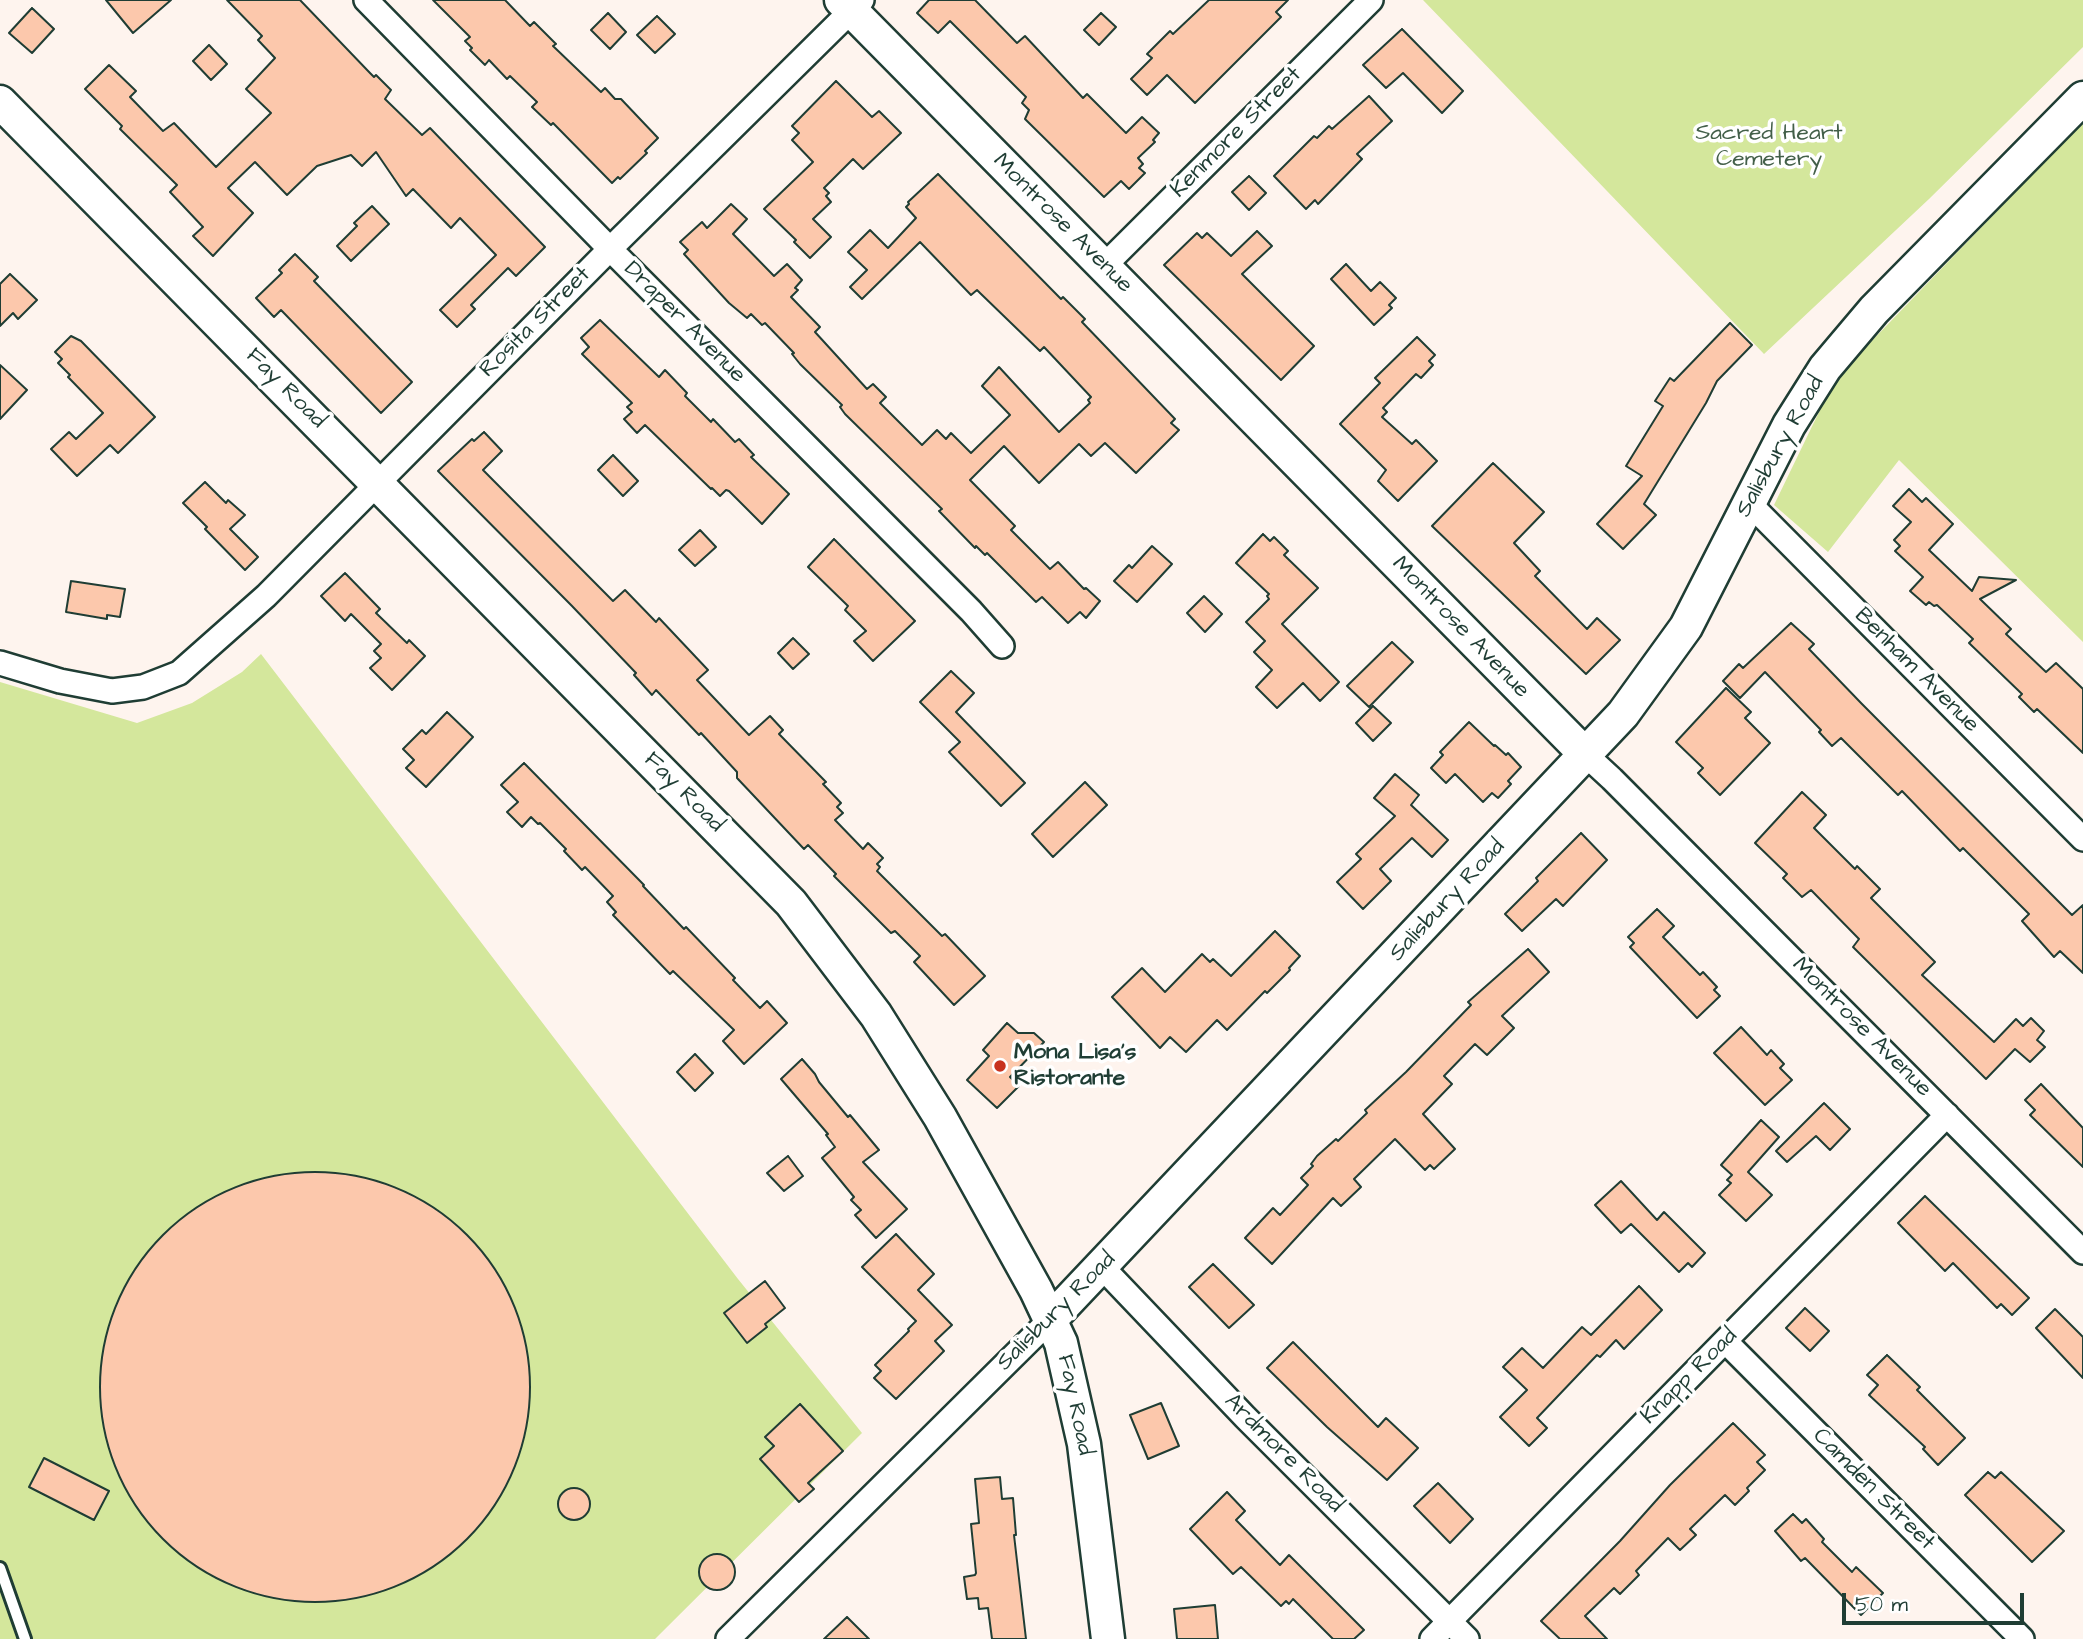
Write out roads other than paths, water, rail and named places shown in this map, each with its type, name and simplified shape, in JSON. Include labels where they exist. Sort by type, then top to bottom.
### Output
[{"type":"street","name":"Draper Avenue","points":[[366,0],[971,611],[1002,646]]},
{"type":"street","name":"Kenmore Street","points":[[1104,265],[1371,0]]},
{"type":"street","name":"Rosita Street","points":[[0,663],[61,681],[112,691],[144,687],[179,673],[242,618],[378,483],[851,3]]},
{"type":"street","name":"Montrose Avenue","points":[[851,3],[1104,265],[1586,755],[2083,1252]]},
{"type":"street","name":"Salisbury Road","points":[[732,1637],[1101,1268],[1623,714],[1686,627],[1789,425],[1825,368],[1874,310],[2083,98]]},
{"type":"street","name":"Fay Road","points":[[0,102],[791,903],[876,1015],[940,1117],[1036,1290],[1061,1343],[1084,1444],[1108,1639]]},
{"type":"street","name":"Benham Avenue","points":[[1748,502],[2083,839]]},
{"type":"street","name":"Knapp Road","points":[[1432,1639],[1947,1115]]},
{"type":"street","name":"Ardmore Road","points":[[1101,1268],[1245,1417],[1467,1639]]},
{"type":"street","name":"Camden Street","points":[[1725,1341],[2022,1639]]},
{"type":"lane","points":[[0,1568],[25,1639]]},
{"type":"place","name":"Mona Lisa's Ristorante","points":[[1000,1066]]},
{"type":"park label","name":"Sacred Heart Cemetery","points":[[1769,147]]}]
